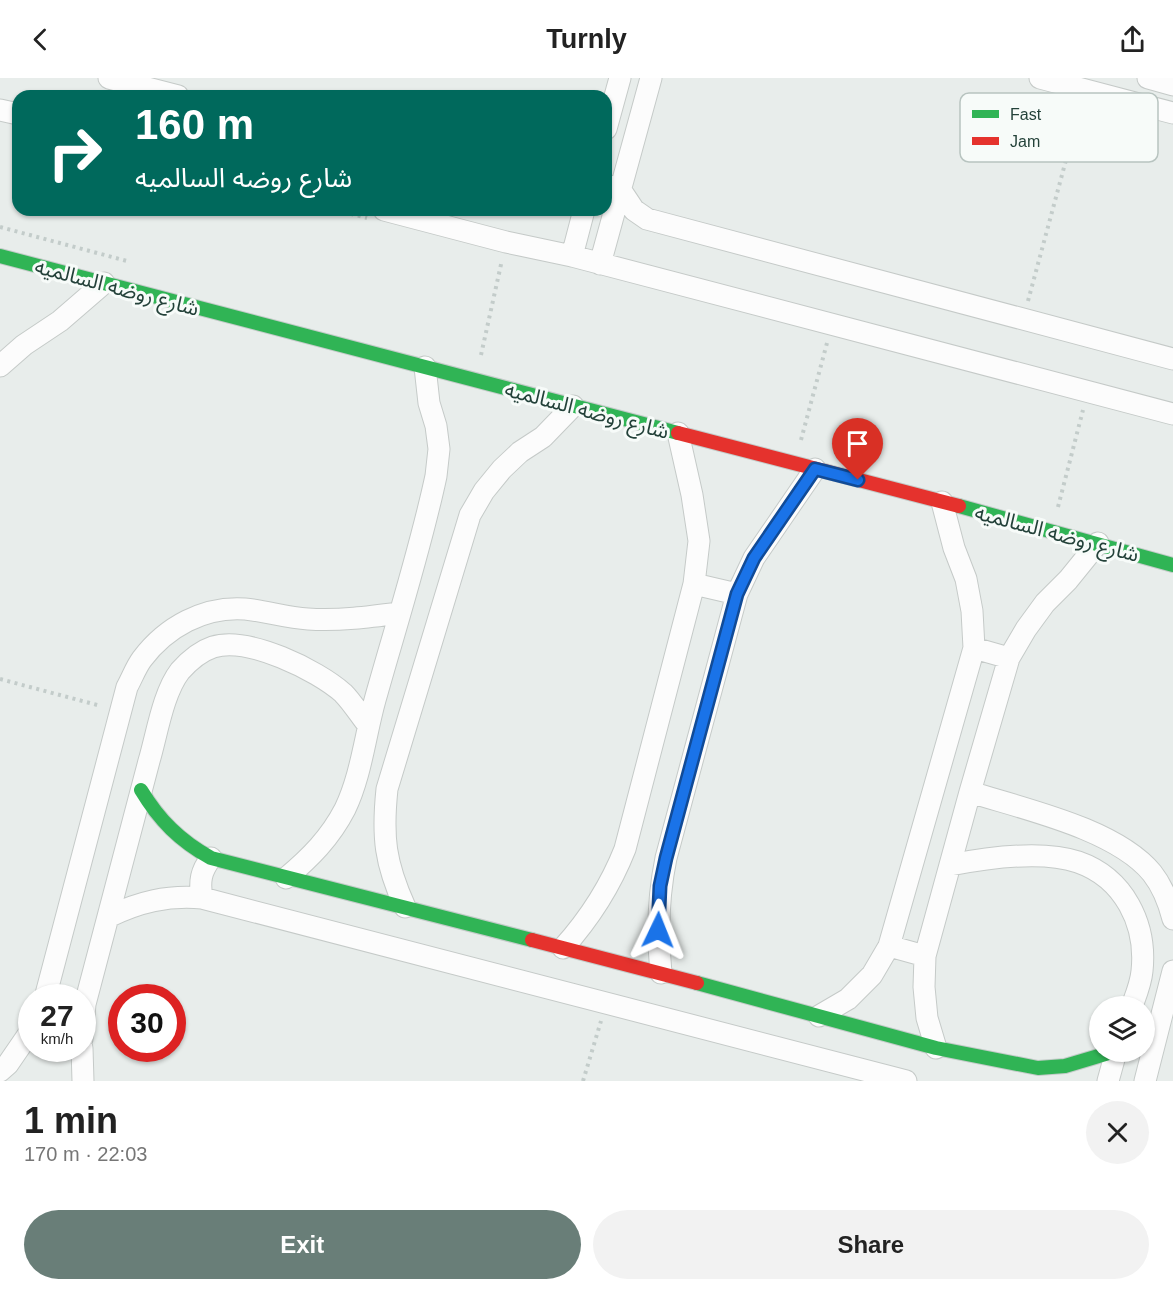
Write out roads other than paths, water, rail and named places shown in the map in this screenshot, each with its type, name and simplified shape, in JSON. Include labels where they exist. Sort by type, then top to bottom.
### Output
[{"type":"street","points":[[109,78],[155,90]]},
{"type":"street","points":[[612,107],[620,78]]},
{"type":"street","points":[[651,78],[613,187],[634,210],[647,219],[1173,359]]},
{"type":"street","points":[[1040,78],[1099,88],[1114,93]]},
{"type":"street","points":[[1148,78],[1173,85]]},
{"type":"street","points":[[1158,108],[1173,113]]},
{"type":"street","points":[[407,216],[506,242],[572,256],[1173,414]]},
{"type":"street","points":[[572,256],[582,216]]},
{"type":"street","points":[[600,264],[608,216]]},
{"type":"street","name":"شارع روضه السالميه","points":[[0,256],[1052,530],[1173,566]]},
{"type":"street","points":[[0,366],[24,345],[60,321],[104,283]]},
{"type":"street","points":[[286,878],[311,857],[331,834],[345,808],[356,779],[368,725],[436,476],[439,449],[436,426],[429,403],[425,367]]},
{"type":"street","points":[[405,907],[392,879],[385,849],[384,819],[387,789],[470,515],[484,491],[502,469],[520,452],[543,436],[573,406]]},
{"type":"street","points":[[563,948],[599,902],[614,876],[625,849],[694,584],[699,541],[692,495],[678,434]]},
{"type":"street","points":[[661,973],[658,915],[664,868],[737,594],[754,558],[815,469]]},
{"type":"street","points":[[819,1016],[848,999],[872,975],[889,946],[974,648],[972,611],[966,579],[954,548],[942,502]]},
{"type":"street","points":[[936,1048],[927,1018],[924,987],[926,956],[1009,657],[1045,603],[1068,580],[1098,543]]},
{"type":"street","points":[[694,584],[737,594]]},
{"type":"street","points":[[54,984],[127,687],[141,660],[160,638],[185,621],[214,611],[244,609],[280,616],[327,620],[399,613]]},
{"type":"street","points":[[90,984],[168,693],[179,673],[193,659],[213,647],[236,645],[289,660],[318,674],[343,694],[368,725]]},
{"type":"street","points":[[974,648],[1009,657]]},
{"type":"street","points":[[356,779],[387,789]]},
{"type":"street","points":[[141,790],[154,812],[170,831],[189,846],[211,858],[661,973],[936,1048],[1018,1073],[1038,1068],[1065,1066],[1089,1059]]},
{"type":"street","points":[[970,792],[1083,828],[1108,839],[1132,854],[1153,874],[1168,899],[1173,919]]},
{"type":"street","points":[[950,865],[1013,856],[1046,857],[1077,862],[1105,876],[1124,896],[1137,920],[1143,946],[1142,973],[1135,996]]},
{"type":"street","points":[[202,898],[200,884],[203,869],[211,858]]},
{"type":"street","points":[[108,917],[130,906],[155,899],[180,896],[202,898],[906,1081]]},
{"type":"street","points":[[889,946],[926,956]]},
{"type":"street","points":[[1145,1081],[1173,971]]},
{"type":"street","points":[[0,1071],[18,1049]]},
{"type":"street","points":[[82,1062],[83,1081]]},
{"type":"street","points":[[1108,1081],[1112,1062]]}]
